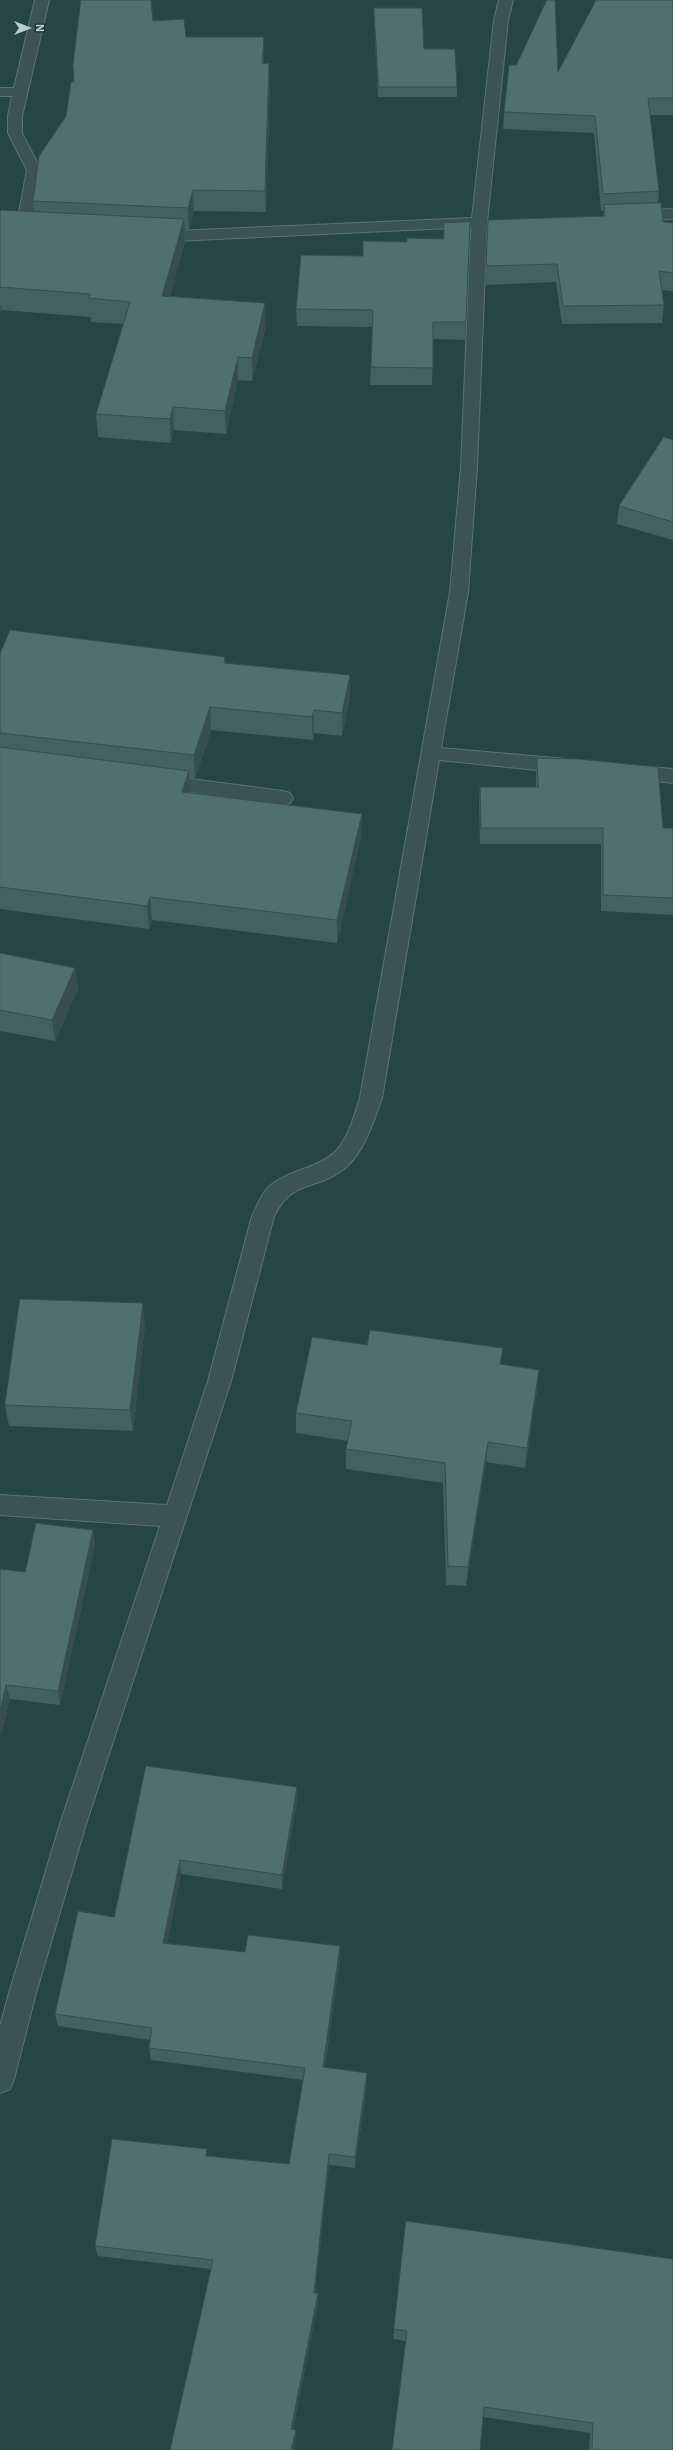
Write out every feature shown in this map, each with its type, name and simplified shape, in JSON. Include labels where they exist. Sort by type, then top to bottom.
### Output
[{"type":"street","points":[[24,229],[34,170],[15,133],[20,92],[42,0]]},
{"type":"street","points":[[0,2079],[21,1994],[73,1817],[212,1402],[264,1216],[271,1198],[284,1187],[320,1172],[344,1156],[359,1128],[372,1098],[459,592],[501,20],[506,0]]},
{"type":"street","points":[[0,92],[20,92]]},
{"type":"street","points":[[619,217],[673,214]]},
{"type":"street","points":[[143,234],[175,236],[487,222]]},
{"type":"street","points":[[6,227],[40,229]]},
{"type":"street","points":[[431,753],[587,768]]},
{"type":"street","points":[[610,770],[673,776]]},
{"type":"street","points":[[141,780],[283,798]]},
{"type":"street","points":[[0,1505],[174,1516]]},
{"type":"building","points":[[81,0],[151,0],[153,21],[184,19],[186,37],[264,37],[262,64],[269,63],[265,191],[193,190],[188,208],[33,201],[39,156],[66,116],[71,82],[74,82],[73,65]]},
{"type":"building","points":[[547,0],[555,0],[558,72],[596,0],[673,0],[673,98],[648,98],[659,191],[603,194],[595,116],[504,112],[509,65],[516,65]]},
{"type":"building","points":[[374,8],[422,8],[424,49],[455,49],[457,87],[379,87]]},
{"type":"building","points":[[661,203],[663,222],[673,223],[673,273],[659,271],[664,305],[563,306],[557,264],[486,266],[488,220],[605,216],[604,205]]},
{"type":"building","points":[[1,210],[184,219],[162,296],[265,303],[252,358],[238,357],[225,411],[173,407],[170,419],[96,414],[130,302],[89,298],[90,294],[0,287]]},
{"type":"building","points":[[470,222],[466,322],[433,322],[433,368],[371,367],[373,310],[296,309],[301,255],[363,256],[363,241],[407,242],[407,238],[444,239],[444,223]]},
{"type":"building","points":[[664,437],[673,440],[673,522],[619,506]]},
{"type":"building","points":[[10,630],[225,657],[224,663],[350,675],[342,713],[314,710],[312,717],[210,707],[194,755],[0,733],[0,654]]},
{"type":"building","points":[[0,747],[189,771],[182,792],[362,814],[337,920],[150,897],[147,906],[0,887]]},
{"type":"building","points":[[537,758],[579,759],[658,767],[663,828],[673,828],[673,898],[603,895],[603,828],[481,828],[480,787],[538,787]]},
{"type":"building","points":[[0,953],[75,968],[52,1020],[0,1010]]},
{"type":"building","points":[[20,1299],[143,1303],[130,1410],[5,1405]]},
{"type":"building","points":[[370,1330],[503,1348],[500,1364],[539,1370],[527,1448],[488,1442],[468,1567],[448,1566],[445,1463],[346,1449],[352,1421],[296,1413],[312,1337],[367,1345]]},
{"type":"building","points":[[36,1523],[93,1530],[58,1691],[6,1685],[0,1711],[0,1569],[25,1572]]},
{"type":"building","points":[[146,1766],[297,1787],[282,1875],[180,1860],[163,1943],[245,1952],[248,1935],[340,1946],[323,2067],[367,2073],[355,2157],[329,2154],[314,2293],[318,2293],[291,2429],[296,2430],[291,2450],[170,2450],[213,2260],[95,2246],[112,2139],[207,2149],[206,2156],[289,2164],[305,2068],[149,2048],[152,2028],[55,2014],[78,1911],[114,1917]]},
{"type":"building","points":[[406,2221],[673,2259],[673,2450],[592,2450],[593,2423],[484,2407],[480,2450],[392,2450],[407,2331],[394,2329]]}]
